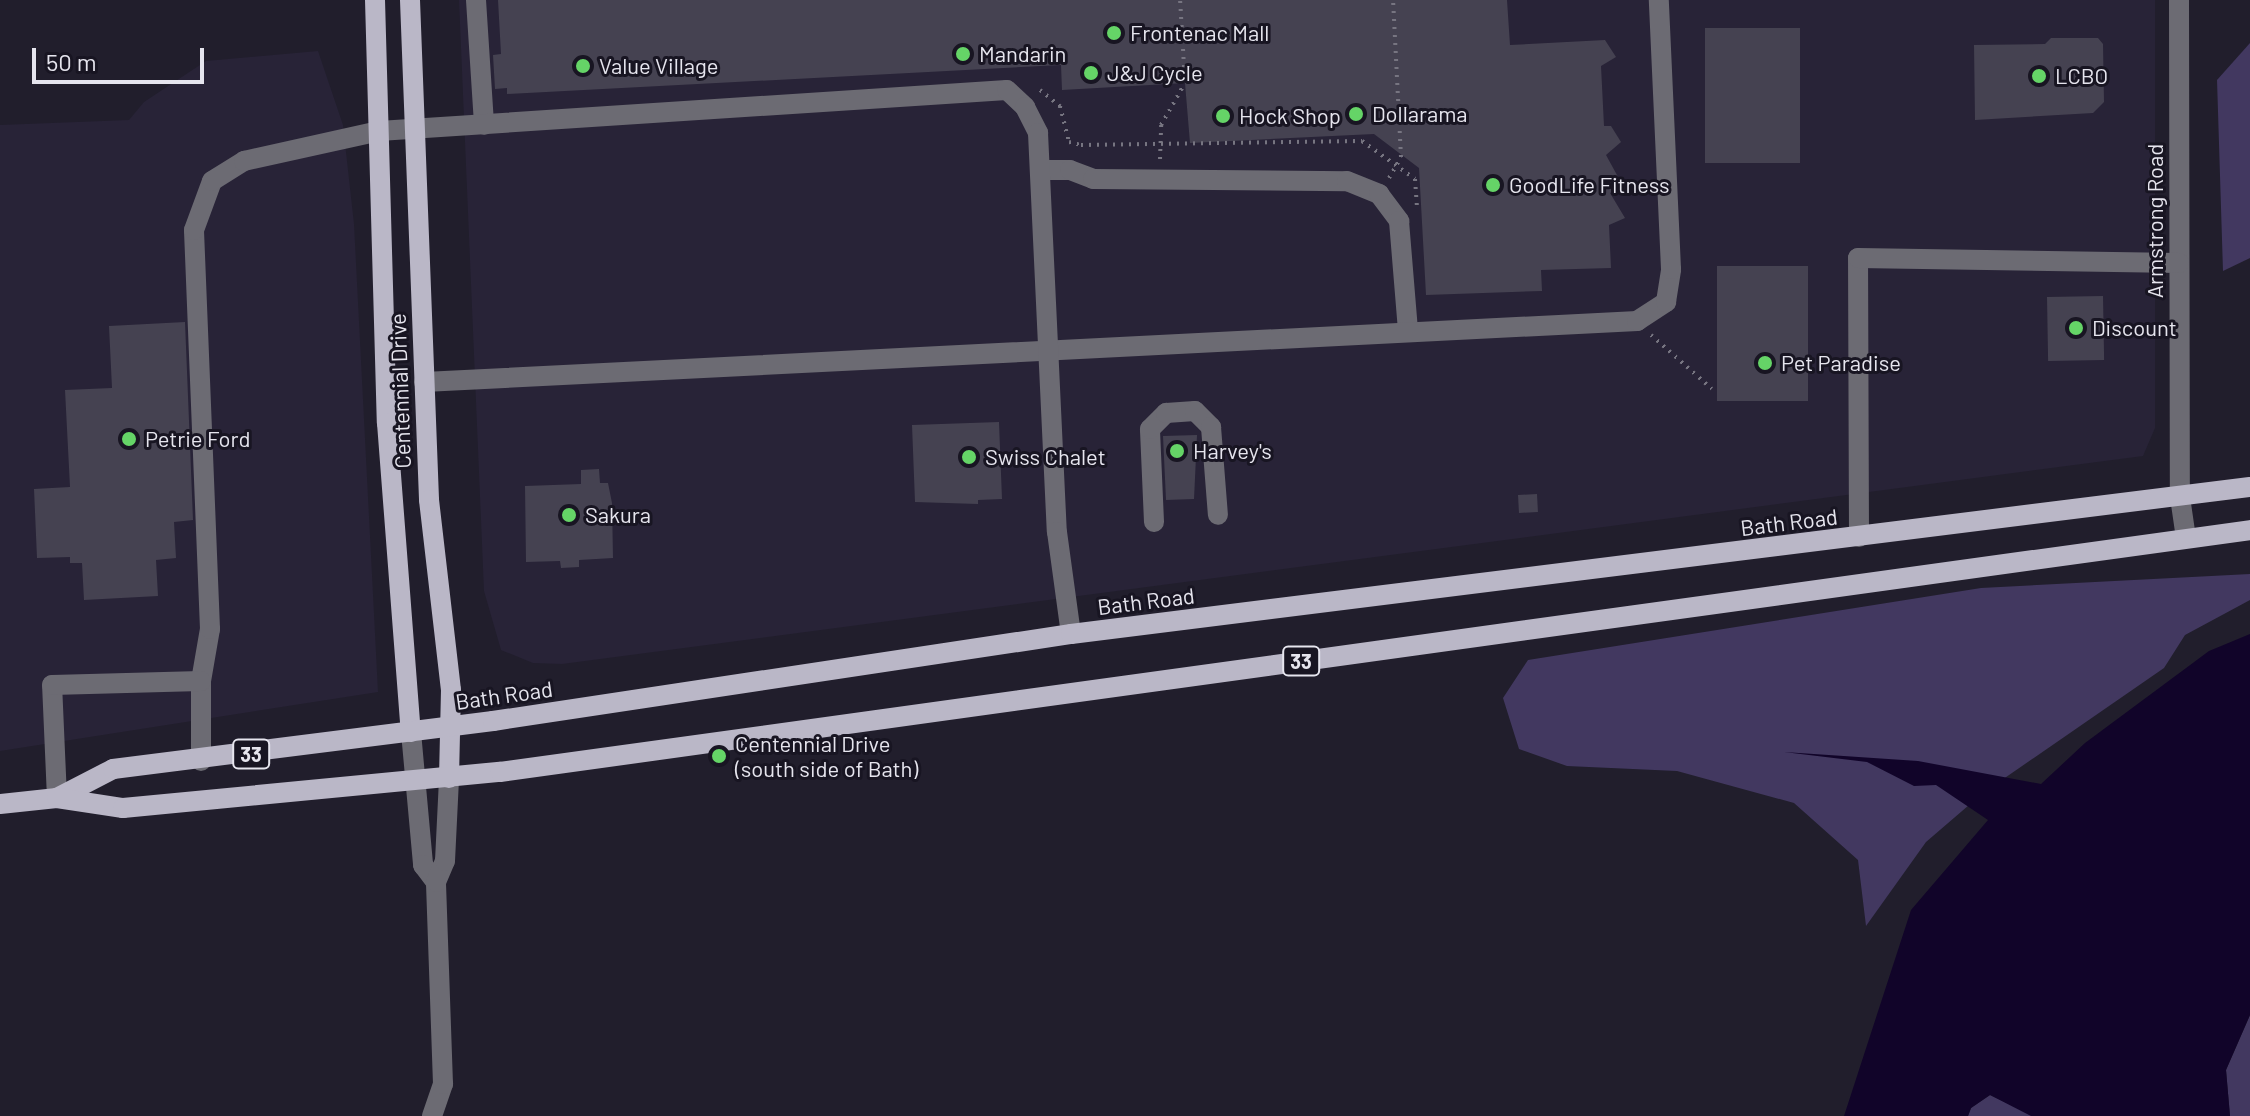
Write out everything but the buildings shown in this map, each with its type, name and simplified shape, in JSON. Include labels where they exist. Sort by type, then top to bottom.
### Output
[{"type":"main road","name":"Centennial Drive","points":[[375,0],[387,423],[411,732]]},
{"type":"main road","name":"Centennial Drive","points":[[410,0],[429,500],[452,727],[449,778]]},
{"type":"main road","name":"Bath Road","points":[[57,798],[113,769],[201,761],[452,727],[1071,634],[2250,487]]},
{"type":"main road","name":"Bath Road","points":[[0,804],[57,798],[123,808],[449,778],[2250,530]]},
{"type":"street","points":[[476,0],[484,125]]},
{"type":"street","points":[[424,382],[1050,353],[1408,330],[1637,321],[1666,302],[1671,269],[1659,0]]},
{"type":"street","name":"Armstrong Road","points":[[2179,0],[2180,497],[2186,538]]},
{"type":"street","points":[[201,761],[201,681],[210,629],[194,230],[212,181],[244,161],[379,131],[1007,90],[1033,118],[1041,170],[1057,532],[1071,634]]},
{"type":"street","points":[[1041,170],[1070,170],[1093,179],[1347,181],[1379,194],[1399,221],[1408,330]]},
{"type":"street","points":[[1859,537],[1858,258],[2179,263]]},
{"type":"street","points":[[1154,522],[1150,429],[1166,413],[1195,411],[1211,427],[1218,515]]},
{"type":"street","points":[[57,798],[52,685],[201,681]]},
{"type":"street","points":[[411,732],[423,865],[436,882]]},
{"type":"street","points":[[432,1116],[443,1084],[436,882],[445,861],[449,778]]},
{"type":"path","points":[[1160,179],[1161,125],[1185,83],[1180,0]]},
{"type":"path","points":[[1379,194],[1401,157],[1393,0]]},
{"type":"path","points":[[1637,321],[1712,389]]},
{"type":"shaded area","points":[[459,0],[2155,0],[2155,428],[2143,456],[562,664],[533,663],[501,650],[484,591]]},
{"type":"shaded area","points":[[2250,43],[2250,258],[2223,271],[2217,80]]},
{"type":"shaded area","points":[[318,51],[343,125],[354,224],[378,692],[0,751],[0,125],[129,120],[144,102],[206,61]]},
{"type":"shaded area","points":[[2250,574],[2250,600],[2185,635],[2164,668],[1983,793],[1926,842],[1866,926],[1858,860],[1794,803],[1677,771],[1567,766],[1519,749],[1503,698],[1528,660],[1981,588]]},
{"type":"shaded area","points":[[2250,634],[2250,1015],[2226,1070],[2230,1116],[2031,1116],[1990,1095],[1971,1108],[1968,1116],[1844,1116],[1911,910],[1988,820],[1936,785],[1914,786],[1867,762],[1784,752],[1918,761],[2041,784],[2085,743],[2209,651]]},
{"type":"shaded area","points":[[2250,1015],[2250,1116],[2230,1116],[2226,1070]]},
{"type":"shaded area","points":[[1990,1095],[2031,1116],[1968,1116],[1971,1108]]},
{"type":"place","name":"Frontenac Mall","points":[[1114,33]]},
{"type":"place","name":"Mandarin","points":[[963,54]]},
{"type":"place","name":"Value Village","points":[[583,66]]},
{"type":"place","name":"J&J Cycle","points":[[1091,73]]},
{"type":"place","name":"LCBO","points":[[2039,76]]},
{"type":"place","name":"Dollarama","points":[[1356,114]]},
{"type":"place","name":"Hock Shop","points":[[1223,116]]},
{"type":"place","name":"GoodLife Fitness","points":[[1493,185]]},
{"type":"place","name":"Discount","points":[[2076,328]]},
{"type":"place","name":"Pet Paradise","points":[[1765,363]]},
{"type":"place","name":"Petrie Ford","points":[[129,439]]},
{"type":"place","name":"Harvey's","points":[[1177,451]]},
{"type":"place","name":"Swiss Chalet","points":[[969,457]]},
{"type":"place","name":"Sakura","points":[[569,515]]},
{"type":"place","name":"Centennial Drive (south side of Bath)","points":[[719,756]]}]
